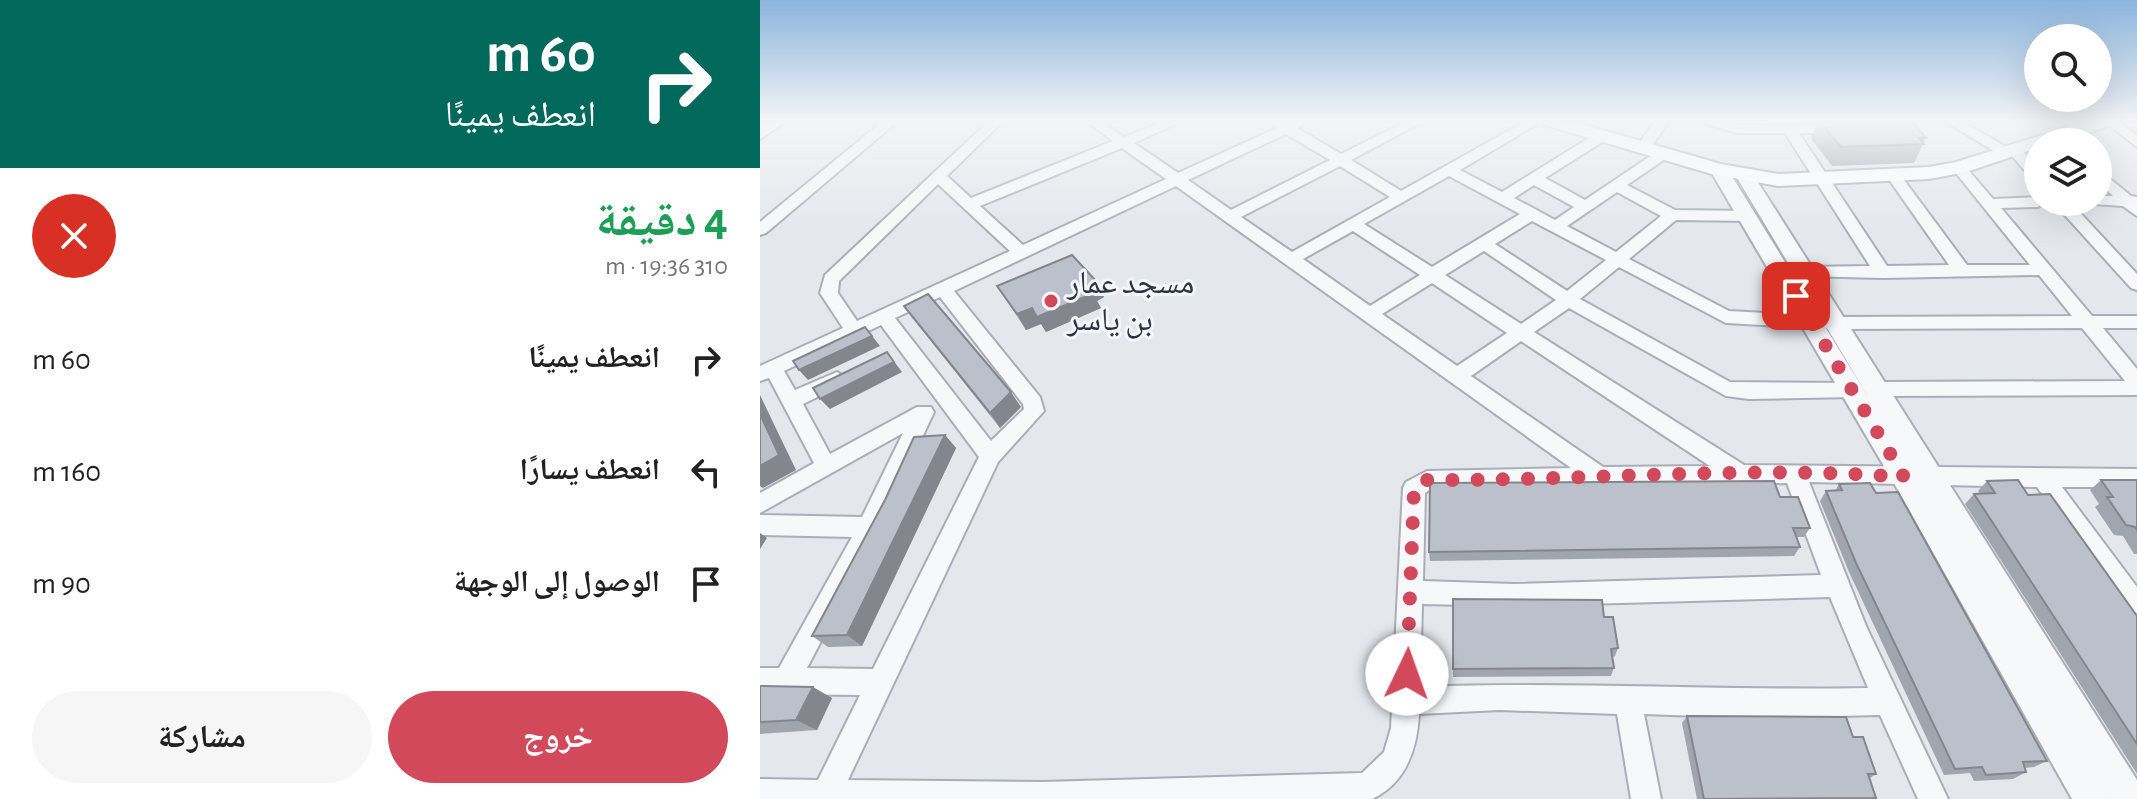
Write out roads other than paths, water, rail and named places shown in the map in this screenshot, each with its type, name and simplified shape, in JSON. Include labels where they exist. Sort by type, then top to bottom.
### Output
[{"type":"main road","points":[[1679,158],[1732,173],[1778,180],[1893,175],[1959,168],[1990,158]]},
{"type":"street","points":[[760,230],[846,158]]},
{"type":"street","points":[[854,330],[829,293],[831,279],[957,158]]},
{"type":"street","points":[[968,205],[1085,158]]},
{"type":"street","points":[[1150,158],[1599,476]]},
{"type":"street","points":[[826,466],[791,401],[767,371],[1214,158]]},
{"type":"street","points":[[1291,259],[1470,158]]},
{"type":"street","points":[[1503,198],[1565,158]]},
{"type":"street","points":[[1556,226],[1616,185],[1645,158]]},
{"type":"street","points":[[1810,158],[1883,273]]},
{"type":"street","points":[[1231,216],[1341,159],[1401,197]]},
{"type":"street","points":[[1959,168],[2137,382]]},
{"type":"street","points":[[1449,170],[1726,317],[1825,323],[2137,322]]},
{"type":"street","points":[[1732,173],[1749,216],[1825,323],[1918,477],[2129,799]]},
{"type":"street","points":[[1732,173],[1806,272],[1825,323]]},
{"type":"street","points":[[1893,175],[1962,271]]},
{"type":"street","points":[[938,176],[1019,250]]},
{"type":"street","points":[[1533,178],[1585,206]]},
{"type":"street","points":[[1616,185],[1672,215],[1749,216]]},
{"type":"street","points":[[2112,185],[2134,204]]},
{"type":"street","points":[[2112,202],[2134,204]]},
{"type":"street","points":[[1989,204],[2024,203]]},
{"type":"street","points":[[1369,314],[1532,214]]},
{"type":"street","points":[[1456,377],[1568,300],[1672,215]]},
{"type":"street","points":[[2074,216],[2137,284]]},
{"type":"street","points":[[1353,224],[1522,330],[1740,474]]},
{"type":"street","points":[[1486,245],[1568,300],[1726,389],[1749,392],[2137,388]]},
{"type":"street","points":[[1806,272],[2042,270]]},
{"type":"street","points":[[825,797],[990,456],[1034,411],[1033,402],[942,288]]},
{"type":"street","points":[[884,316],[898,349],[934,406],[990,456]]},
{"type":"street","points":[[791,401],[848,373]]},
{"type":"street","points":[[760,504],[934,406]]},
{"type":"street","points":[[787,680],[934,406]]},
{"type":"street","points":[[1794,473],[1837,586],[1933,799]]},
{"type":"street","points":[[760,794],[1043,797],[1366,787],[1384,778],[1397,760],[1405,727],[1414,488],[1419,482],[1427,480],[1794,473],[2137,478]]},
{"type":"street","points":[[1918,477],[2091,799]]},
{"type":"street","points":[[2043,478],[2130,587],[2137,607]]},
{"type":"street","points":[[760,525],[869,527]]},
{"type":"street","points":[[1411,592],[1514,595],[1837,586]]},
{"type":"street","points":[[760,681],[879,682]]},
{"type":"street","points":[[1406,701],[1500,697],[1755,704],[1887,701]]},
{"type":"street","points":[[1628,701],[1646,799]]},
{"type":"place","name":"مسجد عمار بن ياسر","points":[[1051,301]]}]
